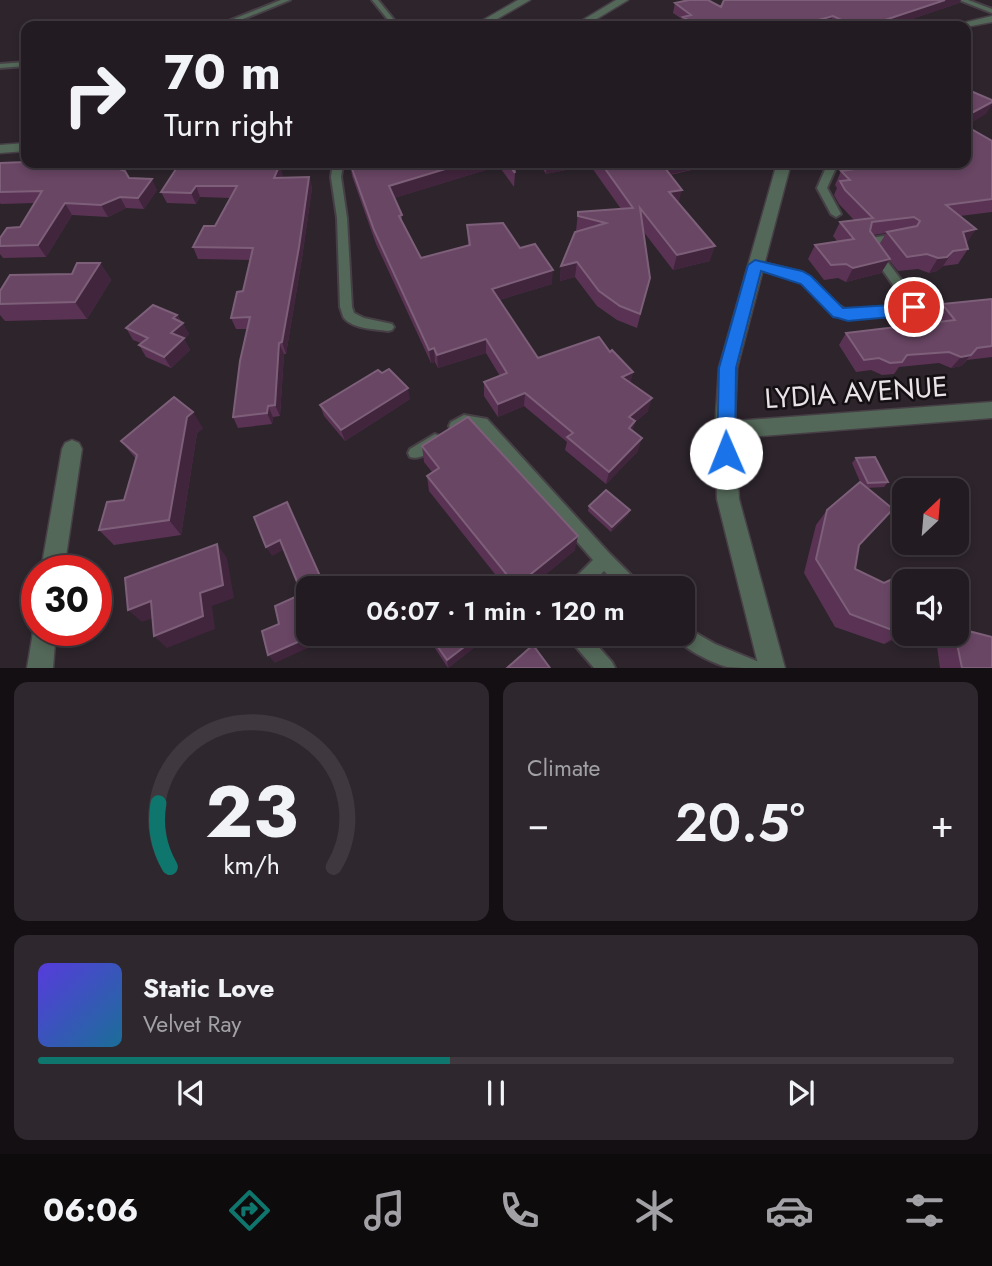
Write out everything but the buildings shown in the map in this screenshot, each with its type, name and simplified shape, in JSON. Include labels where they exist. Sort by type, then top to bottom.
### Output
[{"type":"street","points":[[487,21],[526,0]]},
{"type":"street","points":[[587,21],[623,0]]},
{"type":"street","points":[[971,23],[992,19]]},
{"type":"street","points":[[0,149],[21,147]]},
{"type":"street","points":[[772,667],[728,499],[725,430],[728,368],[783,168]]},
{"type":"street","name":"LYDIA AVENUE","points":[[725,430],[992,410]]},
{"type":"street","points":[[54,555],[72,449]]},
{"type":"street","points":[[40,667],[42,646]]},
{"type":"lane","points":[[233,21],[287,0]]},
{"type":"lane","points":[[375,0],[392,21]]},
{"type":"lane","points":[[962,0],[992,11]]},
{"type":"lane","points":[[0,66],[21,64]]},
{"type":"lane","points":[[337,168],[346,307],[349,316],[388,327]]},
{"type":"lane","points":[[831,168],[822,188],[836,214]]},
{"type":"lane","points":[[755,265],[797,275],[806,280],[838,313],[848,315],[912,309],[912,302],[869,244],[869,241],[873,240],[904,236]]},
{"type":"lane","points":[[415,453],[464,421],[482,423],[620,576]]},
{"type":"lane","points":[[589,576],[604,561]]},
{"type":"lane","points":[[695,642],[709,651],[753,667]]},
{"type":"lane","points":[[587,646],[606,667]]},
{"type":"route","points":[[726,453],[728,368],[755,265],[797,275],[806,280],[838,313],[848,315],[914,307]]}]
